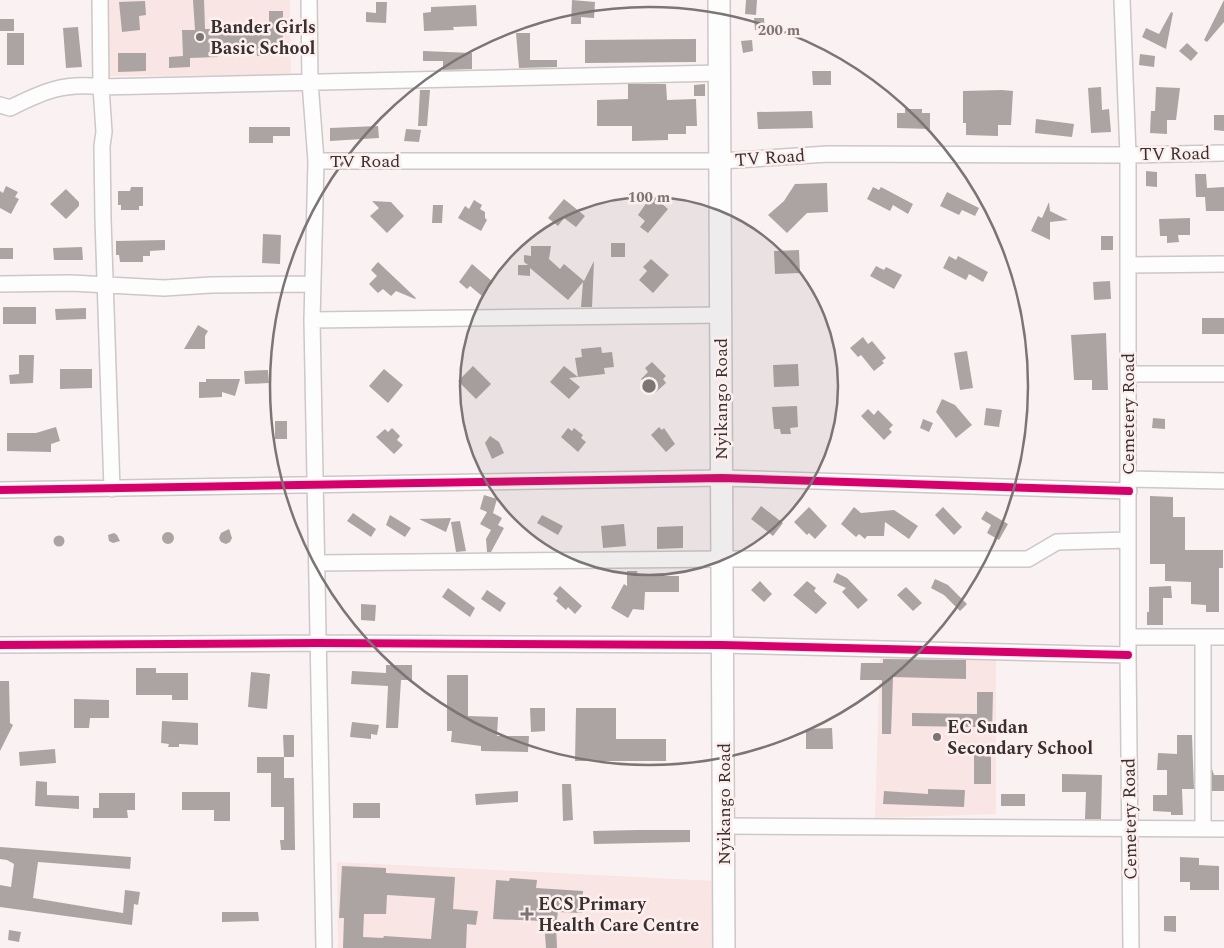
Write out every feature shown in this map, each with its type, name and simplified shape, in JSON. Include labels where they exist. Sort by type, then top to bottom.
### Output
[{"type":"street","points":[[100,0],[101,87],[104,132],[102,146],[104,285],[112,489]]},
{"type":"street","points":[[308,0],[310,82],[316,161],[312,320],[324,948]]},
{"type":"street","name":"Nyikango Road","points":[[719,0],[724,948]]},
{"type":"street","name":"Cemetery Road","points":[[1122,0],[1128,155],[1128,655],[1131,948]]},
{"type":"street","points":[[0,105],[10,108],[47,90],[81,84],[101,87],[720,73]]},
{"type":"street","name":"TV Road","points":[[316,161],[721,161],[828,154],[1128,155],[1224,153]]},
{"type":"street","points":[[1128,265],[1224,264]]},
{"type":"street","points":[[0,284],[71,283],[164,288],[211,285],[312,284]]},
{"type":"street","points":[[312,320],[721,315]]},
{"type":"street","points":[[1128,374],[1224,374]]},
{"type":"street","points":[[0,490],[722,478],[1129,485],[1224,481]]},
{"type":"street","points":[[318,563],[722,559],[1028,559],[1057,542],[1128,540]]},
{"type":"street","points":[[1129,637],[1224,637]]},
{"type":"street","points":[[1203,829],[1204,637]]},
{"type":"street","points":[[0,645],[317,643],[722,645],[1128,655]]},
{"type":"street","points":[[724,826],[1224,829]]},
{"type":"shaded area","name":"Bander Girls Basic School","points":[[108,0],[290,0],[291,75],[109,76]]},
{"type":"shaded area","name":"EC Sudan Secondary School","points":[[880,656],[996,660],[996,814],[875,818]]},
{"type":"shaded area","name":"ECS Primary Health Care Centre","points":[[337,862],[716,881],[716,948],[338,948]]},
{"type":"building","points":[[193,0],[204,0],[205,29],[269,28],[269,11],[283,11],[283,54],[257,56],[256,44],[217,44],[218,57],[190,58],[190,67],[169,68],[169,57],[183,56],[182,30],[195,30]]},
{"type":"building","points":[[572,0],[595,2],[594,18],[581,17],[581,24],[571,24]]},
{"type":"building","points":[[746,0],[757,0],[756,15],[745,14]]},
{"type":"building","points":[[1224,0],[1224,22],[1207,42],[1204,40]]},
{"type":"building","points":[[145,1],[146,15],[139,16],[140,30],[122,32],[119,2]]},
{"type":"building","points":[[376,2],[387,2],[386,23],[366,22],[366,12],[376,13]]},
{"type":"building","points":[[476,5],[477,26],[453,27],[454,30],[424,31],[423,13],[431,12],[431,7]]},
{"type":"building","points":[[1171,12],[1173,13],[1166,49],[1142,37],[1146,28],[1159,34]]},
{"type":"building","points":[[754,18],[764,18],[765,29],[755,30]]},
{"type":"building","points":[[0,19],[14,19],[14,31],[0,31]]},
{"type":"building","points":[[78,27],[82,67],[66,68],[63,28]]},
{"type":"building","points":[[7,33],[24,33],[24,65],[7,65]]},
{"type":"building","points":[[516,33],[530,33],[530,60],[557,60],[557,67],[519,68]]},
{"type":"building","points":[[696,39],[696,62],[585,63],[585,40]]},
{"type":"building","points":[[752,40],[753,51],[743,53],[741,41]]},
{"type":"building","points":[[1187,43],[1198,53],[1191,61],[1179,51]]},
{"type":"building","points":[[423,51],[472,53],[472,69],[443,70],[443,61],[423,61]]},
{"type":"building","points":[[118,53],[146,53],[146,71],[118,72]]},
{"type":"building","points":[[1140,54],[1155,56],[1154,67],[1139,65]]},
{"type":"building","points":[[812,71],[831,71],[831,85],[813,85]]},
{"type":"building","points":[[628,84],[666,84],[667,100],[696,99],[697,126],[686,126],[686,134],[668,134],[668,140],[632,141],[632,126],[597,126],[597,100],[628,99]]},
{"type":"building","points":[[705,84],[705,96],[694,96],[694,85]]},
{"type":"building","points":[[1101,87],[1102,110],[1109,109],[1111,132],[1091,133],[1088,88]]},
{"type":"building","points":[[1156,87],[1180,88],[1176,120],[1167,120],[1167,134],[1150,133],[1151,111],[1155,111]]},
{"type":"building","points":[[420,90],[430,90],[427,126],[418,126]]},
{"type":"building","points":[[963,91],[1013,91],[1011,125],[998,125],[998,136],[966,135],[966,123],[963,123]]},
{"type":"building","points":[[905,109],[922,109],[922,113],[930,113],[930,129],[897,128],[897,113],[905,113]]},
{"type":"building","points":[[812,111],[813,128],[758,129],[757,112]]},
{"type":"building","points":[[1214,115],[1224,115],[1224,131],[1214,130]]},
{"type":"building","points":[[1036,119],[1074,124],[1072,137],[1035,133]]},
{"type":"building","points":[[378,126],[379,138],[330,141],[330,128]]},
{"type":"building","points":[[249,127],[290,127],[290,136],[273,136],[273,143],[249,143]]},
{"type":"building","points":[[406,129],[421,130],[419,142],[404,141]]},
{"type":"building","points":[[1146,171],[1157,172],[1157,187],[1146,186]]},
{"type":"building","points":[[1195,174],[1206,174],[1207,188],[1224,187],[1224,211],[1206,211],[1205,197],[1196,197]]},
{"type":"building","points":[[827,183],[828,212],[807,213],[787,233],[768,215],[784,201],[795,184]]},
{"type":"building","points":[[6,186],[18,192],[15,197],[19,199],[11,214],[0,208],[0,191],[3,193]]},
{"type":"building","points":[[131,187],[143,187],[143,206],[139,206],[139,210],[121,210],[121,205],[118,205],[118,191],[130,191]]},
{"type":"building","points":[[873,187],[879,190],[881,187],[913,204],[908,214],[893,205],[890,211],[867,199]]},
{"type":"building","points":[[66,189],[79,202],[79,206],[66,219],[50,204]]},
{"type":"building","points":[[947,192],[979,208],[975,216],[962,210],[959,215],[940,206]]},
{"type":"building","points":[[652,195],[668,209],[648,233],[640,227],[645,221],[638,215]]},
{"type":"building","points":[[564,199],[585,216],[576,227],[564,218],[558,226],[548,218]]},
{"type":"building","points":[[474,200],[482,205],[480,209],[485,212],[487,220],[481,231],[458,218],[465,206],[469,209]]},
{"type":"building","points":[[372,201],[391,202],[404,216],[387,233],[370,216],[379,208]]},
{"type":"building","points":[[1049,202],[1050,211],[1068,220],[1050,222],[1050,240],[1031,231],[1038,216],[1042,218]]},
{"type":"building","points":[[433,205],[443,205],[442,223],[432,223]]},
{"type":"building","points":[[1190,218],[1190,235],[1178,235],[1179,242],[1167,243],[1167,236],[1160,236],[1159,219]]},
{"type":"building","points":[[263,234],[281,235],[280,264],[262,263]]},
{"type":"building","points":[[1101,236],[1113,236],[1113,250],[1101,250]]},
{"type":"building","points":[[165,240],[165,250],[150,251],[150,256],[143,256],[143,262],[120,262],[119,255],[116,255],[116,241]]},
{"type":"building","points":[[611,243],[625,243],[625,257],[611,257]]},
{"type":"building","points":[[531,246],[551,246],[549,259],[560,269],[564,264],[584,281],[594,261],[592,307],[581,307],[583,282],[568,300],[530,268],[530,276],[518,275],[518,265],[528,265],[524,262],[524,255],[531,256]]},
{"type":"building","points":[[82,247],[83,260],[54,260],[53,248]]},
{"type":"building","points":[[0,248],[13,248],[13,259],[0,259]]},
{"type":"building","points":[[799,250],[800,273],[775,274],[774,251]]},
{"type":"building","points":[[949,256],[956,260],[958,256],[988,272],[983,282],[969,274],[966,280],[943,268]]},
{"type":"building","points":[[651,259],[669,275],[653,293],[639,280],[647,271],[643,267]]},
{"type":"building","points":[[378,262],[416,298],[396,291],[391,296],[383,289],[378,293],[369,284],[377,276],[371,270]]},
{"type":"building","points":[[472,264],[493,282],[482,296],[470,286],[467,289],[459,282]]},
{"type":"building","points":[[876,266],[884,270],[886,267],[902,275],[894,289],[870,276]]},
{"type":"building","points":[[1110,281],[1111,299],[1094,300],[1093,282]]},
{"type":"building","points":[[3,307],[36,307],[36,324],[3,324]]},
{"type":"building","points":[[86,308],[86,319],[56,320],[55,309]]},
{"type":"building","points":[[1202,318],[1224,318],[1224,334],[1202,334]]},
{"type":"building","points":[[198,325],[208,331],[205,336],[205,349],[184,349]]},
{"type":"building","points":[[1106,333],[1108,390],[1092,390],[1092,380],[1074,380],[1071,335]]},
{"type":"building","points":[[863,337],[868,344],[872,341],[886,358],[882,361],[884,363],[874,371],[861,355],[858,357],[850,348]]},
{"type":"building","points":[[601,347],[602,353],[612,352],[614,367],[604,368],[605,374],[578,377],[575,358],[582,357],[581,349]]},
{"type":"building","points":[[967,351],[973,388],[960,390],[954,353]]},
{"type":"building","points":[[19,355],[34,355],[33,383],[10,384],[9,375],[19,374]]},
{"type":"building","points":[[652,362],[666,376],[663,379],[666,383],[655,393],[641,379],[648,372],[645,368]]},
{"type":"building","points":[[798,364],[799,386],[774,387],[773,365]]},
{"type":"building","points":[[473,366],[491,384],[476,399],[458,381]]},
{"type":"building","points":[[564,366],[578,377],[569,378],[580,387],[569,399],[550,382]]},
{"type":"building","points":[[60,369],[92,369],[92,388],[60,389]]},
{"type":"building","points":[[384,369],[403,385],[388,403],[369,386]]},
{"type":"building","points":[[268,370],[269,383],[245,384],[244,371]]},
{"type":"building","points":[[206,379],[240,379],[235,396],[222,392],[222,397],[199,398],[199,382],[206,382]]},
{"type":"building","points":[[942,399],[955,405],[972,425],[956,438],[936,412]]},
{"type":"building","points":[[797,406],[798,427],[790,428],[791,434],[781,434],[780,429],[774,429],[772,407]]},
{"type":"building","points":[[986,408],[1002,410],[999,427],[984,425]]},
{"type":"building","points":[[868,409],[874,415],[878,410],[893,425],[889,429],[892,432],[884,440],[861,416]]},
{"type":"building","points":[[1153,418],[1165,419],[1165,429],[1152,428]]},
{"type":"building","points":[[923,419],[933,423],[929,432],[920,428]]},
{"type":"building","points":[[275,421],[287,421],[287,439],[275,439]]},
{"type":"building","points":[[56,427],[60,441],[51,444],[51,452],[7,451],[7,433],[36,433]]},
{"type":"building","points":[[659,427],[662,430],[664,428],[675,444],[666,452],[651,435]]},
{"type":"building","points":[[392,428],[400,436],[397,440],[403,445],[394,454],[376,437],[385,429],[388,432]]},
{"type":"building","points":[[568,428],[572,431],[574,428],[583,435],[581,438],[586,442],[578,452],[561,437]]},
{"type":"building","points":[[490,436],[499,442],[504,453],[492,459],[485,443]]},
{"type":"building","points":[[484,495],[497,499],[493,513],[502,518],[498,525],[504,528],[491,552],[487,552],[486,539],[491,530],[480,524],[487,512],[480,509]]},
{"type":"building","points":[[1150,496],[1173,497],[1173,517],[1185,517],[1185,550],[1223,550],[1223,568],[1219,568],[1219,612],[1206,612],[1206,605],[1191,604],[1191,582],[1165,581],[1165,564],[1150,564]]},
{"type":"building","points":[[761,506],[783,523],[773,536],[751,519]]},
{"type":"building","points":[[809,507],[827,526],[815,539],[809,533],[807,535],[794,522]]},
{"type":"building","points":[[854,507],[861,513],[894,510],[918,526],[909,539],[885,522],[884,536],[867,536],[865,539],[859,534],[856,537],[841,524]]},
{"type":"building","points":[[943,507],[962,527],[954,535],[935,515]]},
{"type":"building","points":[[986,511],[1008,524],[999,540],[987,533],[991,525],[981,519]]},
{"type":"building","points":[[353,513],[376,529],[371,537],[347,521]]},
{"type":"building","points":[[390,515],[411,528],[405,537],[386,525]]},
{"type":"building","points":[[542,515],[563,526],[558,535],[537,523]]},
{"type":"building","points":[[451,518],[446,532],[419,519]]},
{"type":"building","points":[[460,521],[466,551],[456,552],[451,522]]},
{"type":"building","points":[[624,524],[626,546],[603,548],[601,526]]},
{"type":"building","points":[[683,526],[683,548],[657,549],[657,527]]},
{"type":"building","points":[[229,529],[232,538],[226,544],[221,542],[219,538],[221,533]]},
{"type":"building","points":[[168,532],[174,538],[168,544],[162,538]]},
{"type":"building","points":[[114,533],[120,541],[113,543],[109,541],[108,535]]},
{"type":"building","points":[[59,535],[65,541],[59,547],[53,541]]},
{"type":"building","points":[[627,571],[637,571],[638,576],[679,576],[679,592],[645,592],[644,610],[633,609],[628,618],[611,608],[624,584],[627,586]]},
{"type":"building","points":[[837,573],[847,578],[868,600],[858,609],[842,592],[846,588],[833,582]]},
{"type":"building","points":[[935,579],[948,585],[967,604],[960,611],[944,595],[931,588]]},
{"type":"building","points":[[760,581],[772,594],[764,602],[751,590]]},
{"type":"building","points":[[807,581],[816,588],[814,591],[827,603],[816,614],[793,595]]},
{"type":"building","points":[[560,586],[582,606],[575,614],[568,607],[566,610],[556,601],[558,598],[553,594]]},
{"type":"building","points":[[1171,586],[1172,598],[1163,598],[1163,625],[1147,625],[1149,587]]},
{"type":"building","points":[[906,587],[922,603],[913,611],[897,595]]},
{"type":"building","points":[[448,588],[475,608],[470,617],[442,597]]},
{"type":"building","points":[[487,590],[506,603],[500,612],[481,599]]},
{"type":"building","points":[[361,604],[376,605],[375,621],[361,620]]},
{"type":"building","points":[[883,659],[966,660],[966,679],[893,677],[891,734],[882,734],[882,680],[860,680],[861,663],[883,663]]},
{"type":"building","points":[[386,665],[412,665],[412,680],[401,680],[398,728],[386,728],[388,686],[351,684],[352,671],[386,673]]},
{"type":"building","points":[[136,668],[156,668],[156,673],[188,673],[188,700],[172,700],[172,695],[136,695]]},
{"type":"building","points":[[251,672],[270,674],[267,709],[248,707]]},
{"type":"building","points":[[447,675],[468,675],[468,716],[498,717],[497,736],[529,736],[528,752],[481,751],[481,746],[451,742],[452,731],[447,731]]},
{"type":"building","points":[[0,681],[9,681],[10,723],[13,725],[0,751]]},
{"type":"building","points":[[977,692],[993,692],[992,732],[977,731],[977,727],[912,726],[912,713],[977,714]]},
{"type":"building","points":[[74,699],[109,700],[109,718],[90,718],[89,728],[74,728]]},
{"type":"building","points":[[530,708],[545,708],[545,731],[531,732]]},
{"type":"building","points":[[576,708],[616,708],[616,739],[666,739],[666,761],[575,761]]},
{"type":"building","points":[[162,721],[198,723],[198,745],[179,744],[179,747],[168,747],[169,744],[161,743]]},
{"type":"building","points":[[352,722],[379,725],[377,735],[371,734],[371,739],[350,737]]},
{"type":"building","points":[[832,728],[833,749],[806,749],[806,729]]},
{"type":"building","points":[[283,735],[294,735],[294,757],[284,757]]},
{"type":"building","points":[[1177,735],[1192,735],[1194,789],[1182,789],[1183,815],[1171,815],[1171,812],[1153,811],[1153,795],[1167,795],[1167,770],[1157,770],[1158,753],[1177,754]]},
{"type":"building","points":[[55,749],[56,763],[20,766],[19,752]]},
{"type":"building","points":[[974,753],[991,753],[991,784],[974,784]]},
{"type":"building","points":[[257,757],[284,757],[284,778],[294,778],[295,850],[281,850],[280,840],[284,840],[284,807],[271,807],[271,773],[257,773]]},
{"type":"building","points":[[1212,769],[1214,775],[1224,775],[1224,791],[1212,791]]},
{"type":"building","points":[[1062,774],[1102,775],[1101,819],[1085,819],[1086,792],[1062,792]]},
{"type":"building","points":[[36,781],[47,782],[47,795],[79,796],[79,809],[35,806]]},
{"type":"building","points":[[562,784],[571,784],[573,820],[563,821]]},
{"type":"building","points":[[928,789],[965,790],[964,807],[883,804],[884,791],[928,794]]},
{"type":"building","points":[[518,791],[518,802],[476,805],[475,794]]},
{"type":"building","points":[[182,792],[230,792],[230,821],[214,821],[214,810],[182,810]]},
{"type":"building","points":[[99,793],[135,793],[135,810],[127,810],[128,818],[93,818],[93,808],[99,808]]},
{"type":"building","points":[[1001,794],[1025,794],[1025,806],[1001,806]]},
{"type":"building","points":[[353,803],[380,803],[380,818],[353,818]]},
{"type":"building","points":[[690,830],[690,842],[594,844],[593,831]]},
{"type":"building","points":[[0,847],[131,857],[130,869],[38,862],[33,898],[123,913],[125,890],[140,892],[138,905],[134,904],[132,925],[0,907],[0,885],[11,887],[14,864],[0,859]]},
{"type":"building","points":[[1180,857],[1199,858],[1199,865],[1219,866],[1219,890],[1190,890],[1190,882],[1180,882]]},
{"type":"building","points":[[342,866],[386,868],[386,873],[455,877],[453,909],[478,911],[476,925],[467,924],[466,948],[343,948],[344,918],[339,918]],"holes":[[[387,895],[435,898],[431,939],[384,936],[383,938],[363,937],[364,914],[386,914]]]},
{"type":"building","points":[[510,878],[537,880],[536,888],[583,891],[582,913],[558,912],[556,925],[557,948],[546,948],[544,921],[493,919],[496,880],[509,881]]},
{"type":"building","points":[[222,912],[258,912],[259,921],[222,922]]},
{"type":"building","points":[[1164,916],[1176,916],[1176,932],[1164,931]]},
{"type":"building","points":[[9,930],[21,932],[19,942],[8,940]]},
{"type":"cycle path","points":[[0,490],[722,478],[1129,491]]},
{"type":"cycle path","points":[[0,645],[317,643],[722,645],[1128,655]]},
{"type":"place","name":"Bander Girls Basic School","points":[[200,37]]},
{"type":"place","name":"EC Sudan Secondary School","points":[[937,737]]},
{"type":"place","name":"ECS Primary Health Care Centre","points":[[527,914]]}]
